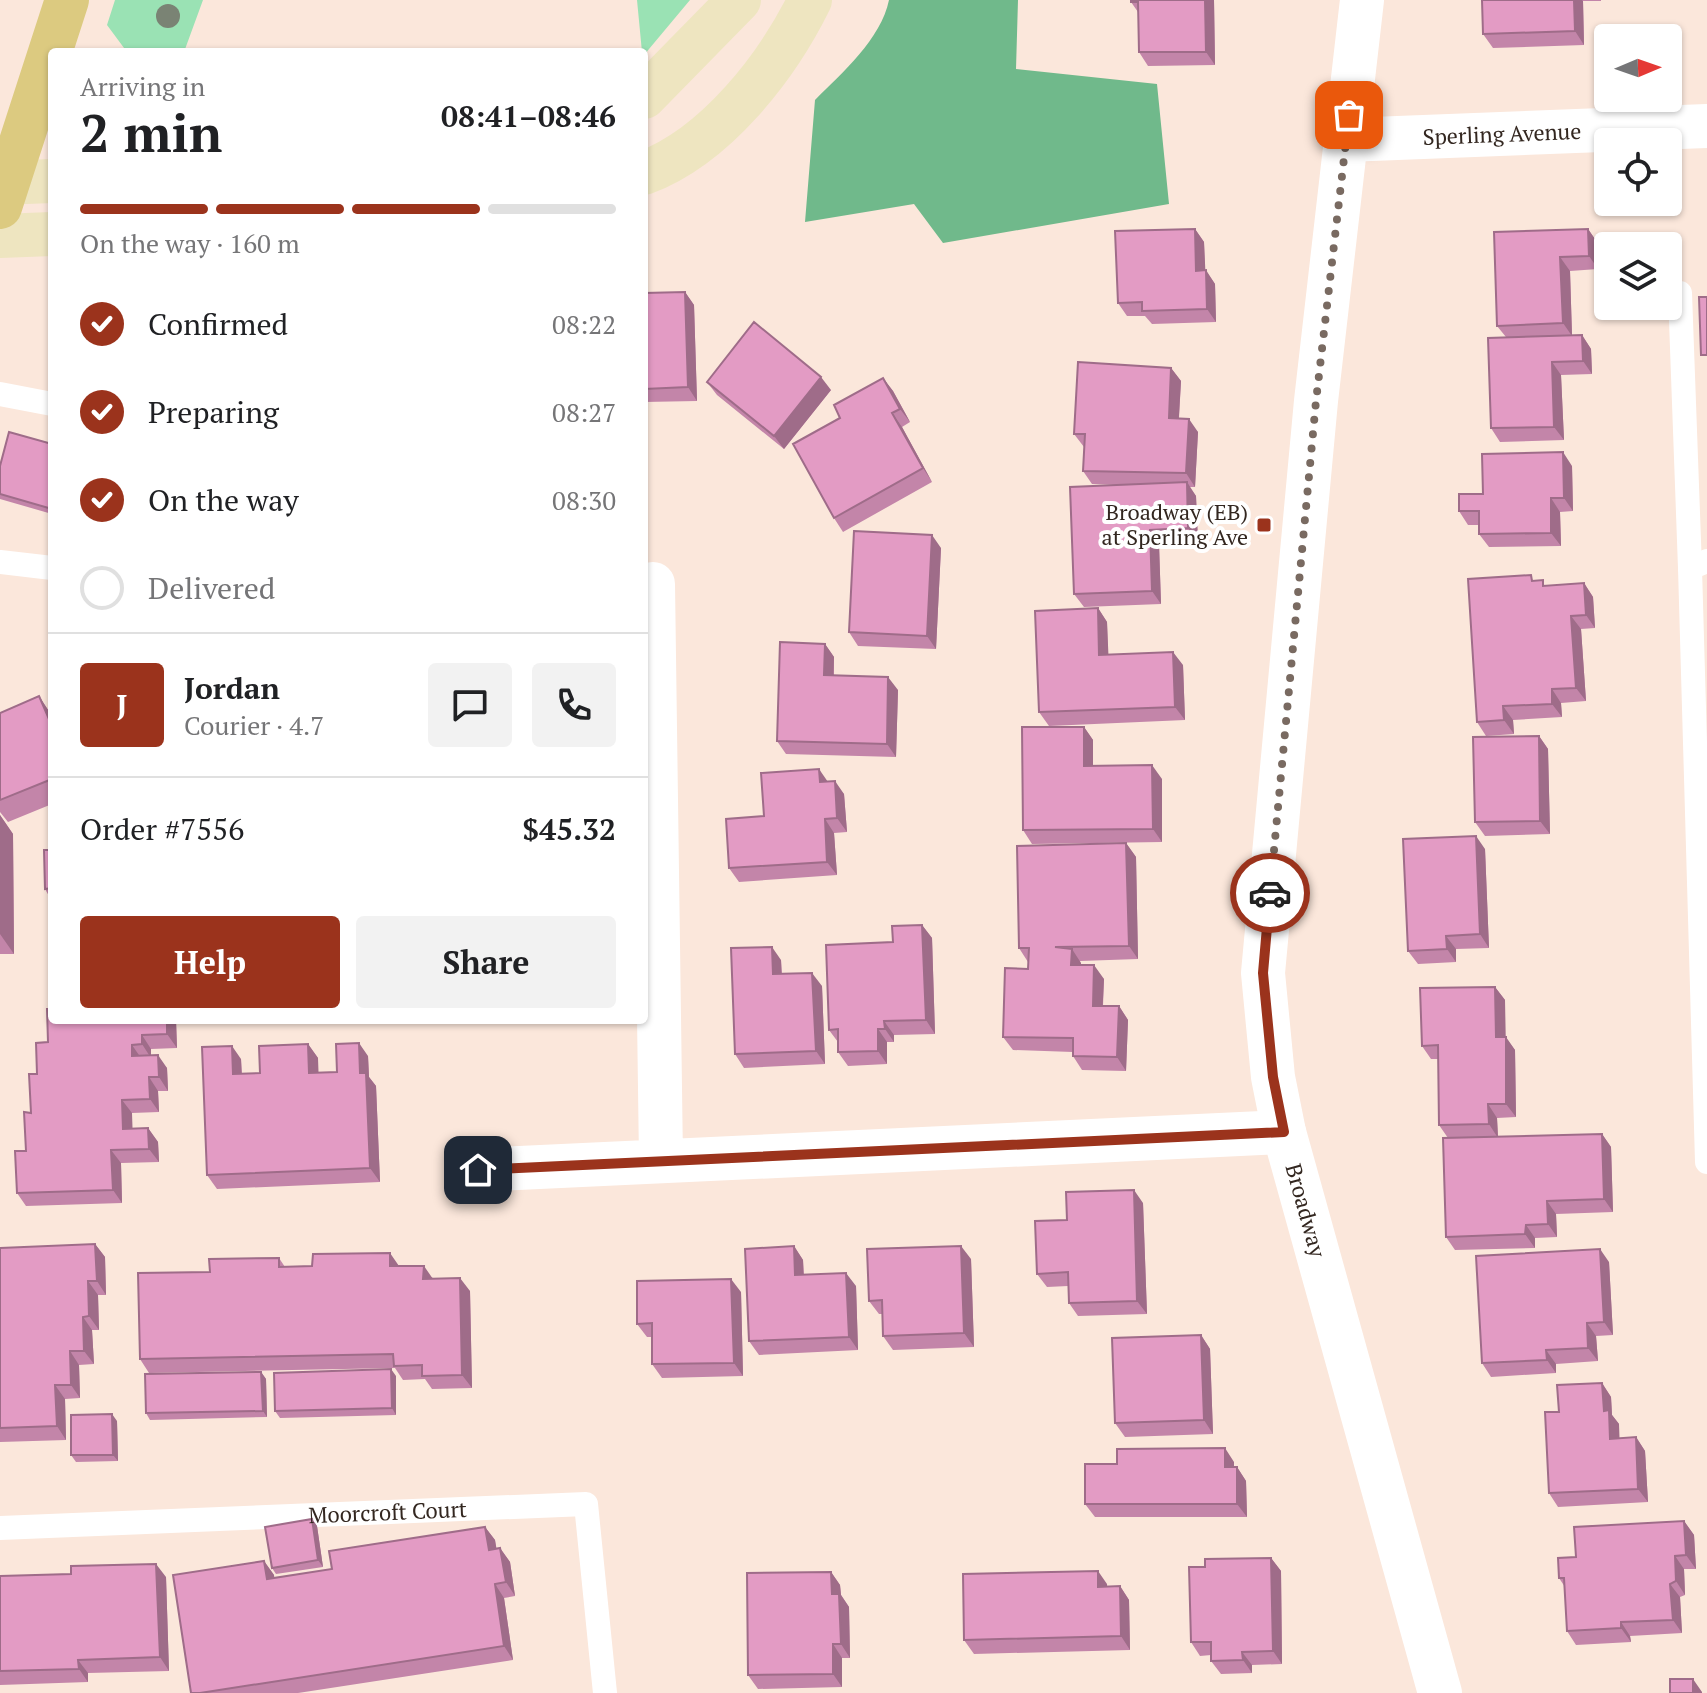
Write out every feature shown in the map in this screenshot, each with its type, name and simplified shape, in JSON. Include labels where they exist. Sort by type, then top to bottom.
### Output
[{"type":"main road","points":[[651,91],[739,0]]},
{"type":"main road","points":[[648,171],[708,134],[764,75],[810,0]]},
{"type":"main road","points":[[55,48],[63,27]]},
{"type":"main road","points":[[2,191],[48,67]]},
{"type":"main road","points":[[2,191],[48,182]]},
{"type":"main road","points":[[0,236],[48,234]]},
{"type":"street","name":"Broadway","points":[[1362,0],[1313,433],[1263,973],[1273,1077],[1284,1132],[1440,1693]]},
{"type":"street","name":"Sperling Avenue","points":[[1346,140],[1707,126]]},
{"type":"street","points":[[653,584],[661,1160]]},
{"type":"street","points":[[478,1170],[1284,1132]]},
{"type":"lane","points":[[1682,320],[1698,564],[1707,1162]]},
{"type":"lane","points":[[0,394],[48,403]]},
{"type":"lane","points":[[0,562],[48,568]]},
{"type":"lane","name":"Moorcroft Court","points":[[0,1528],[586,1504],[605,1693]]},
{"type":"green space","points":[[115,0],[203,0],[185,48],[124,48],[107,25]]},
{"type":"green space","points":[[637,0],[690,0],[648,50],[642,48]]},
{"type":"green space","points":[[889,0],[1018,0],[1016,69],[1157,84],[1169,204],[943,243],[914,204],[805,222],[815,100],[869,42],[885,14]]},
{"type":"building","points":[[1131,0],[1205,0],[1206,52],[1139,52],[1138,2]]},
{"type":"building","points":[[1482,0],[1574,0],[1575,31],[1483,34]]},
{"type":"building","points":[[1195,229],[1196,271],[1206,270],[1207,309],[1142,311],[1142,302],[1118,303],[1115,231]]},
{"type":"building","points":[[1588,229],[1589,256],[1560,257],[1563,323],[1497,326],[1494,232]]},
{"type":"building","points":[[685,292],[688,387],[648,389],[648,293]]},
{"type":"building","points":[[1699,297],[1707,297],[1707,355],[1701,355]]},
{"type":"building","points":[[754,322],[821,377],[774,436],[707,382]]},
{"type":"building","points":[[1582,335],[1583,361],[1552,362],[1554,427],[1491,428],[1488,338]]},
{"type":"building","points":[[1078,362],[1171,368],[1169,418],[1189,419],[1186,473],[1083,471],[1085,434],[1074,434]]},
{"type":"building","points":[[883,378],[900,409],[892,413],[923,468],[834,518],[793,444],[840,418],[834,405]]},
{"type":"building","points":[[9,432],[48,443],[48,508],[0,494],[0,466]]},
{"type":"building","points":[[1563,452],[1564,498],[1551,498],[1551,533],[1479,534],[1479,511],[1459,511],[1459,494],[1483,494],[1482,454]]},
{"type":"building","points":[[1187,482],[1188,528],[1150,530],[1152,591],[1074,594],[1070,487]]},
{"type":"building","points":[[854,531],[932,535],[927,636],[849,632]]},
{"type":"building","points":[[1531,575],[1532,581],[1543,580],[1543,586],[1584,583],[1586,615],[1571,616],[1576,688],[1552,689],[1552,704],[1503,706],[1504,720],[1477,722],[1468,579]]},
{"type":"building","points":[[1098,608],[1099,655],[1173,652],[1175,707],[1039,712],[1035,611]]},
{"type":"building","points":[[780,642],[825,644],[824,675],[888,677],[887,744],[777,741]]},
{"type":"building","points":[[39,696],[48,717],[48,781],[0,800],[0,713]]},
{"type":"building","points":[[1022,727],[1084,727],[1084,766],[1152,765],[1153,829],[1023,830]]},
{"type":"building","points":[[1539,736],[1540,821],[1475,822],[1473,737]]},
{"type":"building","points":[[819,769],[820,782],[835,781],[837,818],[825,819],[827,862],[729,868],[726,819],[764,816],[761,773]]},
{"type":"building","points":[[1476,836],[1480,934],[1446,936],[1447,949],[1408,951],[1403,839]]},
{"type":"building","points":[[1126,843],[1129,946],[1055,947],[1072,949],[1071,965],[1094,965],[1093,1006],[1119,1006],[1117,1057],[1073,1056],[1073,1038],[1003,1037],[1005,968],[1028,969],[1029,948],[1019,948],[1017,846]]},
{"type":"building","points":[[44,850],[48,850],[48,889],[45,889]]},
{"type":"building","points":[[922,925],[926,1020],[884,1021],[885,1029],[878,1029],[878,1051],[838,1052],[838,1029],[829,1030],[826,945],[893,942],[892,926]]},
{"type":"building","points":[[772,947],[773,974],[812,973],[816,1051],[735,1054],[731,948]]},
{"type":"building","points":[[1495,987],[1496,1037],[1506,1037],[1506,1104],[1488,1104],[1489,1124],[1439,1125],[1438,1045],[1422,1046],[1420,988]]},
{"type":"building","points":[[47,1009],[48,1024],[167,1024],[167,1034],[142,1035],[142,1044],[132,1045],[132,1056],[158,1055],[159,1077],[149,1077],[150,1099],[122,1100],[123,1129],[148,1128],[149,1149],[111,1150],[113,1190],[17,1193],[15,1151],[26,1151],[24,1112],[31,1113],[29,1074],[37,1074],[36,1043],[48,1042]]},
{"type":"building","points":[[359,1043],[360,1073],[366,1073],[370,1168],[207,1175],[202,1047],[232,1046],[233,1074],[260,1073],[259,1046],[308,1044],[309,1073],[337,1072],[336,1044]]},
{"type":"building","points":[[1602,1134],[1604,1199],[1547,1201],[1548,1224],[1526,1225],[1525,1234],[1446,1237],[1443,1138]]},
{"type":"building","points":[[1134,1190],[1137,1301],[1069,1303],[1068,1272],[1037,1274],[1035,1221],[1067,1220],[1066,1192]]},
{"type":"building","points":[[95,1244],[97,1281],[88,1281],[89,1316],[83,1317],[84,1351],[70,1351],[71,1385],[55,1385],[57,1426],[0,1428],[0,1248]]},
{"type":"building","points":[[794,1246],[795,1275],[846,1273],[849,1337],[749,1341],[745,1249]]},
{"type":"building","points":[[961,1246],[964,1333],[883,1336],[882,1300],[869,1301],[867,1249]]},
{"type":"building","points":[[1600,1249],[1604,1322],[1587,1323],[1588,1348],[1546,1350],[1547,1360],[1482,1363],[1476,1256]]},
{"type":"building","points":[[390,1253],[390,1266],[424,1266],[423,1279],[460,1278],[462,1375],[422,1376],[422,1365],[394,1366],[393,1354],[140,1359],[138,1273],[210,1272],[209,1259],[279,1258],[279,1267],[312,1266],[313,1254]]},
{"type":"building","points":[[731,1279],[734,1363],[652,1364],[652,1323],[637,1324],[637,1281]]},
{"type":"building","points":[[1201,1335],[1204,1420],[1115,1423],[1112,1338]]},
{"type":"building","points":[[391,1369],[392,1408],[275,1411],[274,1373]]},
{"type":"building","points":[[261,1372],[263,1411],[146,1413],[145,1374]]},
{"type":"building","points":[[1602,1383],[1604,1411],[1609,1410],[1610,1439],[1636,1437],[1638,1489],[1549,1493],[1545,1412],[1559,1412],[1557,1385]]},
{"type":"building","points":[[112,1414],[113,1455],[71,1455],[71,1415]]},
{"type":"building","points":[[1225,1448],[1225,1467],[1237,1467],[1237,1504],[1085,1504],[1085,1464],[1117,1464],[1117,1449]]},
{"type":"building","points":[[312,1519],[318,1560],[272,1568],[265,1527]]},
{"type":"building","points":[[1684,1521],[1686,1555],[1675,1556],[1676,1581],[1670,1584],[1673,1620],[1621,1622],[1621,1628],[1567,1631],[1564,1578],[1559,1578],[1558,1558],[1576,1557],[1574,1527]]},
{"type":"building","points":[[485,1527],[489,1550],[500,1548],[506,1582],[495,1584],[504,1646],[191,1693],[173,1575],[264,1561],[267,1579],[332,1569],[329,1551]]},
{"type":"building","points":[[1271,1558],[1273,1651],[1242,1652],[1243,1660],[1211,1661],[1211,1642],[1191,1642],[1189,1567],[1205,1567],[1205,1559]]},
{"type":"building","points":[[156,1564],[160,1657],[78,1660],[79,1669],[0,1671],[0,1576],[71,1574],[71,1566]]},
{"type":"building","points":[[1098,1571],[1098,1587],[1120,1586],[1121,1636],[964,1640],[963,1574]]},
{"type":"building","points":[[831,1572],[832,1594],[839,1594],[841,1644],[833,1644],[833,1674],[748,1675],[747,1573]]},
{"type":"building","points":[[1670,1679],[1693,1679],[1693,1693],[1670,1693]]},
{"type":"way so far","points":[[1270,893],[1316,401],[1349,115]]},
{"type":"place","name":"Broadway (EB) at Sperling Ave","points":[[1264,525]]},
{"type":"route","points":[[478,1170],[1284,1132],[1273,1077],[1263,973],[1270,893]]}]
